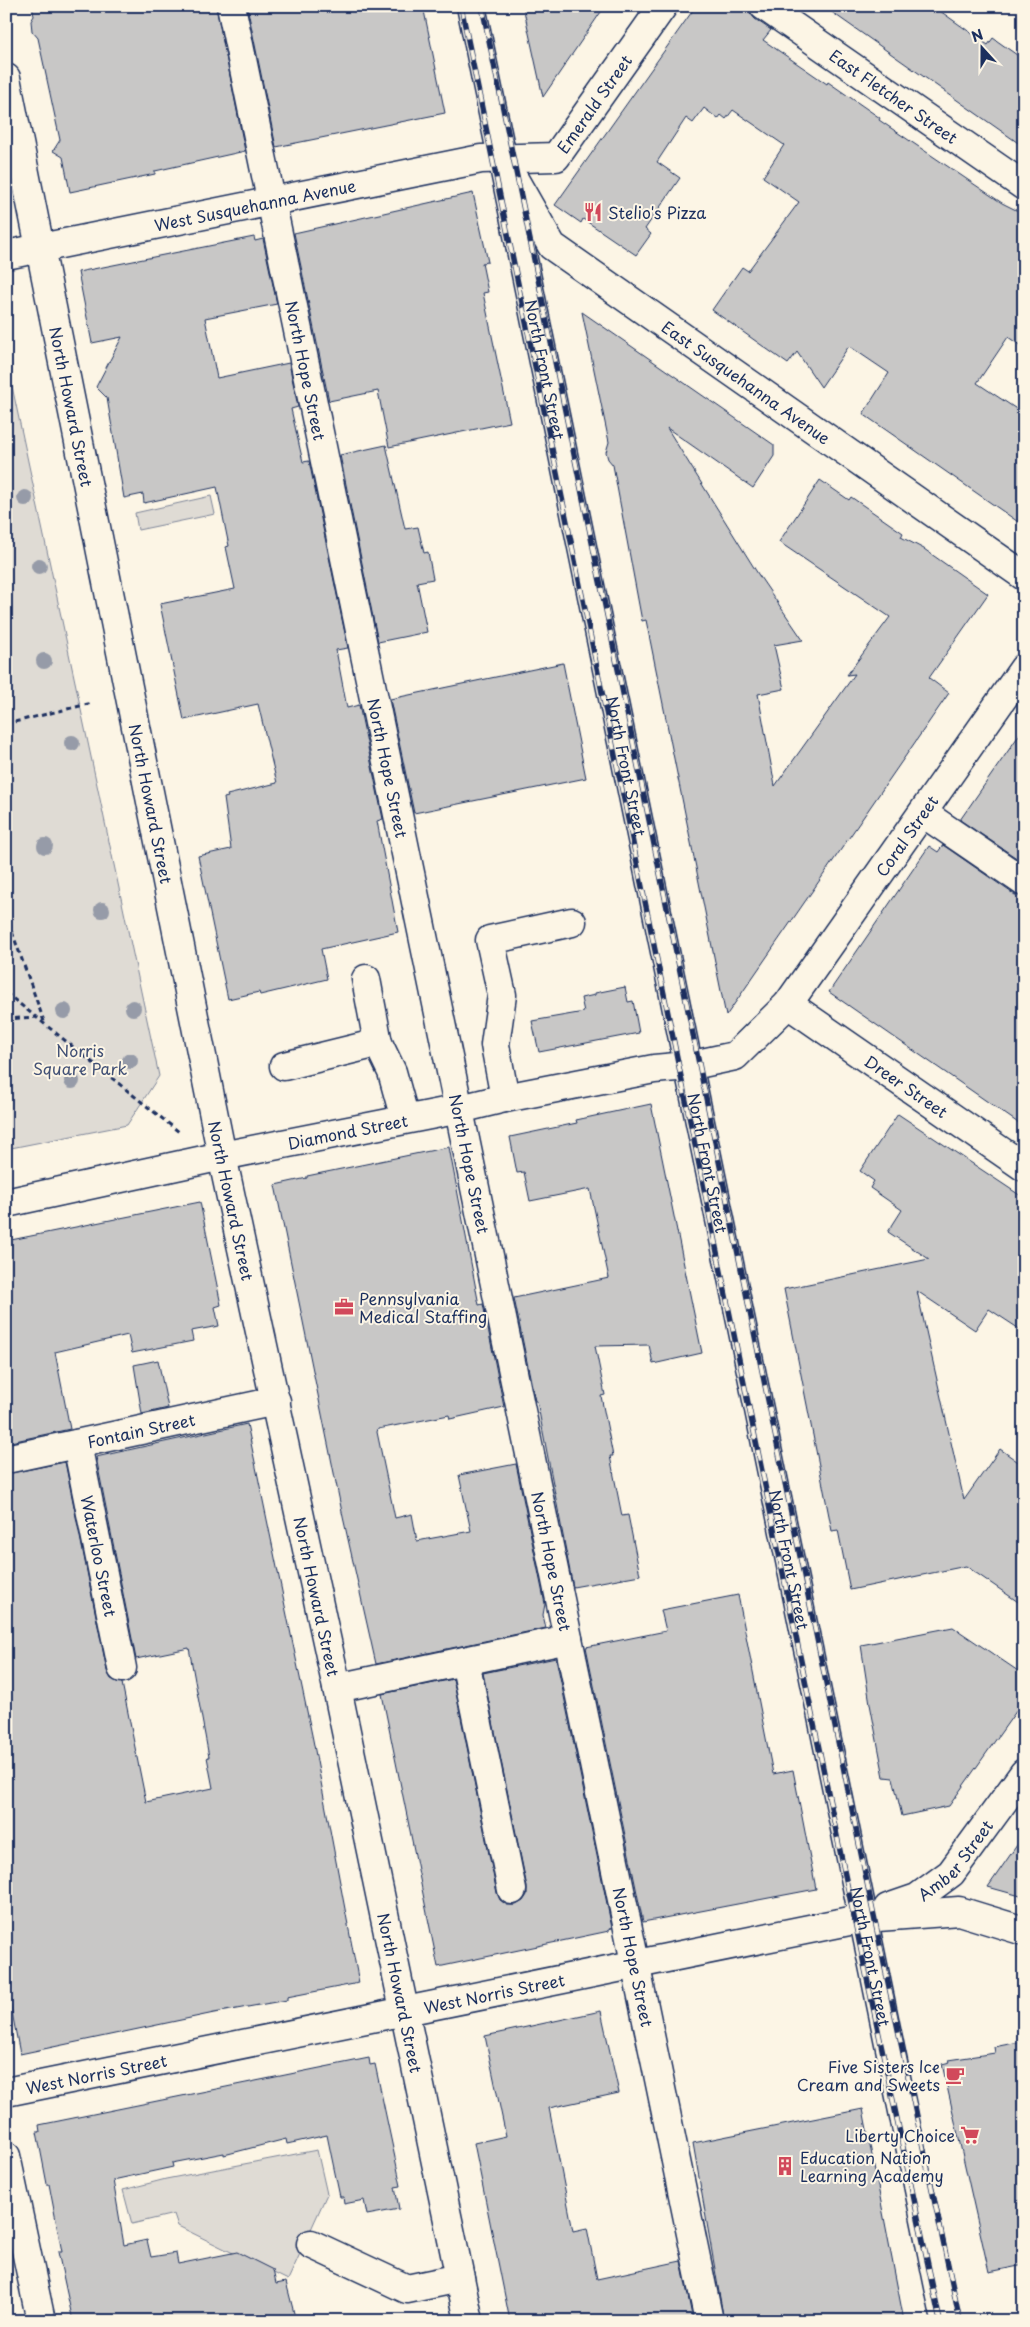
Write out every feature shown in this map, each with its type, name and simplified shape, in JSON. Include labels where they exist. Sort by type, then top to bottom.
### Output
[{"type":"street","name":"North Hope Street","points":[[231,6],[709,2321]]},
{"type":"street","name":"North Front Street","points":[[471,6],[946,2321]]},
{"type":"street","name":"Emerald Street","points":[[503,160],[556,157],[663,6]]},
{"type":"street","name":"East Fletcher Street","points":[[764,6],[1024,186]]},
{"type":"street","name":"North Howard Street","points":[[6,78],[222,1156],[337,1688],[469,2321]]},
{"type":"street","name":"West Susquehanna Avenue","points":[[6,255],[481,159],[503,160]]},
{"type":"street","name":"East Susquehanna Avenue","points":[[503,160],[552,246],[1024,576]]},
{"type":"street","name":"Coral Street","points":[[688,1066],[735,1056],[788,1004],[1024,668]]},
{"type":"street","points":[[923,813],[1024,882]]},
{"type":"street","points":[[505,1098],[495,1045],[502,995],[490,940],[572,922]]},
{"type":"street","points":[[366,978],[378,1043],[392,1072],[404,1120]]},
{"type":"street","name":"Dreer Street","points":[[788,1004],[1024,1168]]},
{"type":"street","points":[[284,1066],[378,1043]]},
{"type":"street","name":"Diamond Street","points":[[6,1202],[222,1156],[460,1109],[505,1098],[654,1069],[688,1066]]},
{"type":"street","name":"Fontain Street","points":[[6,1459],[276,1401]]},
{"type":"street","name":"Waterloo Street","points":[[77,1444],[122,1668]]},
{"type":"street","points":[[337,1688],[568,1639]]},
{"type":"street","points":[[465,1661],[512,1890]]},
{"type":"street","name":"Amber Street","points":[[864,1918],[917,1898],[951,1873],[1024,1772]]},
{"type":"street","points":[[864,1918],[959,1911],[1024,1931]]},
{"type":"street","name":"West Norris Street","points":[[6,2092],[864,1918]]},
{"type":"street","points":[[6,2156],[41,2321]]},
{"type":"street","points":[[311,2244],[407,2289],[460,2278]]},
{"type":"path","points":[[6,724],[92,703]]},
{"type":"path","points":[[6,915],[45,1024]]},
{"type":"path","points":[[6,993],[179,1132]]},
{"type":"path","points":[[6,1020],[37,1018]]},
{"type":"green space","name":"Norris Square Park","points":[[6,358],[159,1076],[127,1125],[6,1149]]},
{"type":"green space","points":[[211,496],[215,514],[138,530],[135,513]]},
{"type":"green space","points":[[317,2150],[327,2194],[288,2280],[178,2226],[174,2214],[132,2224],[123,2190],[166,2179]]},
{"type":"building","points":[[32,6],[216,6],[245,151],[155,171],[155,174],[70,192],[63,157],[53,151],[60,140],[38,38],[32,31],[31,21],[34,16]]},
{"type":"building","points":[[247,6],[423,6],[445,113],[276,147]]},
{"type":"building","points":[[523,6],[605,6],[543,97]]},
{"type":"building","points":[[696,6],[749,6],[750,13],[755,19],[771,30],[763,40],[827,84],[828,82],[880,118],[879,120],[1002,203],[1024,214],[1024,348],[1008,337],[977,383],[1024,414],[1024,526],[863,414],[889,373],[849,346],[821,387],[797,352],[788,364],[712,310],[742,267],[748,271],[799,202],[763,177],[784,145],[733,110],[726,119],[721,115],[718,119],[704,108],[693,123],[686,118],[657,162],[680,178],[645,229],[651,234],[636,255],[583,219],[581,223],[555,205]]},
{"type":"building","points":[[823,6],[933,6],[988,45],[993,38],[1024,60],[1024,147]]},
{"type":"building","points":[[473,193],[488,262],[482,263],[488,292],[483,293],[510,422],[389,447],[378,391],[329,401],[294,233]]},
{"type":"building","points":[[254,237],[255,241],[263,239],[277,304],[205,318],[217,378],[289,363],[298,407],[291,409],[303,462],[309,461],[348,648],[336,650],[347,708],[359,705],[383,819],[377,821],[398,932],[321,949],[327,979],[260,995],[259,992],[228,999],[198,856],[231,849],[224,798],[228,797],[227,795],[277,783],[258,704],[184,720],[160,604],[235,589],[226,547],[229,546],[217,487],[144,503],[143,494],[124,498],[107,398],[96,387],[122,337],[92,343],[78,272]]},
{"type":"building","points":[[582,312],[774,445],[774,456],[753,488],[667,428],[758,574],[803,640],[774,645],[784,689],[758,694],[775,786],[855,674],[847,675],[890,617],[779,542],[820,480],[849,500],[851,497],[903,533],[901,537],[924,549],[988,594],[929,678],[949,693],[726,1016],[646,620],[642,621],[613,465],[608,459],[606,452],[609,442]]},
{"type":"building","points":[[386,445],[405,529],[418,527],[424,553],[428,552],[433,579],[417,582],[427,632],[378,642],[340,455]]},
{"type":"building","points":[[563,663],[586,778],[414,813],[390,699]]},
{"type":"building","points":[[1024,728],[1024,863],[960,820]]},
{"type":"building","points":[[943,845],[1015,895],[1024,897],[1024,1127],[829,992],[929,846],[938,852]]},
{"type":"building","points":[[625,987],[628,1002],[633,1001],[639,1033],[539,1052],[532,1021],[584,1012],[581,998]]},
{"type":"building","points":[[651,1104],[702,1353],[653,1364],[649,1345],[595,1346],[605,1395],[601,1396],[613,1456],[610,1456],[622,1516],[628,1515],[640,1575],[573,1587],[537,1401],[535,1401],[514,1298],[609,1278],[590,1189],[530,1201],[524,1172],[517,1173],[510,1137],[577,1123],[576,1120]]},
{"type":"building","points":[[898,1114],[1024,1198],[1024,1332],[989,1309],[975,1330],[917,1291],[964,1500],[1000,1449],[1024,1466],[1024,1606],[966,1566],[850,1590],[838,1530],[832,1531],[784,1289],[929,1259],[888,1232],[902,1210],[870,1188],[874,1181],[860,1171]]},
{"type":"building","points":[[449,1147],[479,1305],[483,1304],[504,1407],[450,1419],[449,1415],[378,1429],[377,1432],[395,1518],[412,1514],[417,1541],[471,1531],[459,1475],[516,1464],[545,1604],[543,1615],[546,1628],[376,1664],[343,1517],[275,1185],[307,1178],[307,1176]]},
{"type":"building","points":[[200,1202],[221,1305],[215,1307],[219,1326],[191,1331],[193,1341],[132,1353],[128,1335],[55,1352],[70,1429],[6,1443],[6,1241]]},
{"type":"building","points":[[158,1360],[168,1408],[142,1414],[134,1365]]},
{"type":"building","points":[[247,1424],[313,1740],[359,1983],[287,1997],[287,2000],[214,2013],[20,2054],[6,1981],[6,1474],[65,1462],[107,1671],[111,1679],[122,1683],[146,1802],[213,1788],[207,1757],[209,1757],[189,1648],[136,1659],[96,1457]]},
{"type":"building","points":[[738,1595],[773,1774],[793,1770],[816,1889],[643,1922],[586,1647],[666,1631],[661,1610]]},
{"type":"building","points":[[953,1627],[1024,1675],[1024,1700],[949,1806],[902,1816],[893,1778],[884,1777],[861,1645]]},
{"type":"building","points":[[556,1658],[612,1928],[609,1931],[438,1967],[382,1694],[453,1679],[497,1893],[500,1900],[507,1905],[516,1905],[523,1901],[527,1895],[527,1887],[483,1673]]},
{"type":"building","points":[[1024,1835],[1024,1897],[988,1887]]},
{"type":"building","points":[[601,2011],[619,2093],[549,2108],[573,2231],[587,2228],[597,2279],[681,2261],[693,2321],[510,2321],[474,2143],[506,2136],[485,2036]]},
{"type":"building","points":[[1024,2041],[1024,2265],[989,2272],[942,2064],[950,2062],[949,2060],[995,2053],[994,2047]]},
{"type":"building","points":[[369,2058],[370,2065],[375,2064],[401,2186],[395,2187],[399,2209],[367,2215],[364,2200],[344,2204],[343,2197],[340,2197],[327,2135],[287,2144],[286,2139],[224,2155],[224,2153],[172,2163],[173,2167],[113,2180],[124,2245],[147,2240],[151,2257],[176,2253],[178,2264],[237,2252],[273,2270],[276,2284],[286,2282],[296,2321],[73,2321],[58,2252],[62,2252],[37,2132],[40,2132],[39,2125]]},
{"type":"building","points":[[863,2109],[904,2321],[724,2321],[693,2143]]},
{"type":"railway","points":[[461,6],[845,1875],[940,2321]]},
{"type":"railway","points":[[482,6],[872,1907],[960,2321]]},
{"type":"place","name":"Stelio's Pizza","points":[[593,212]]},
{"type":"place","name":"Pennsylvania Medical Staffing","points":[[344,1307]]},
{"type":"place","name":"Five Sisters Ice Cream and Sweets","points":[[955,2075]]},
{"type":"place","name":"Liberty Choice","points":[[970,2135]]},
{"type":"place","name":"Education Nation Learning Academy","points":[[785,2166]]}]
